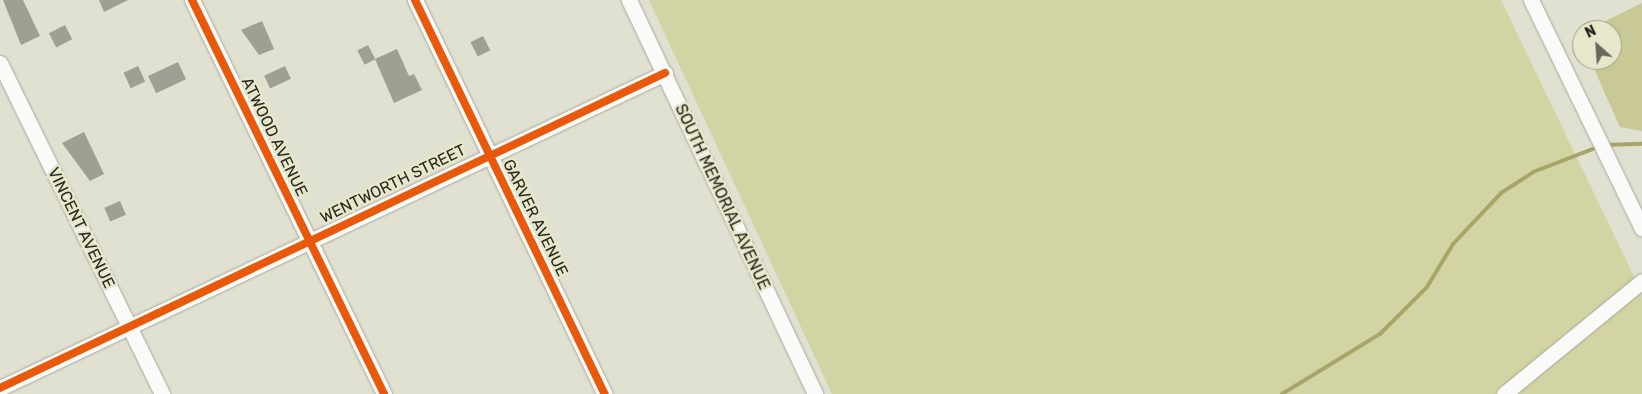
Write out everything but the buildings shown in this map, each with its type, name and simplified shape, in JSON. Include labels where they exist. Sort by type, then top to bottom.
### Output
[{"type":"street","name":"ATWOOD AVENUE","points":[[192,0],[384,394]]},
{"type":"street","name":"GARVER AVENUE","points":[[415,0],[604,394]]},
{"type":"street","name":"SOUTH MEMORIAL AVENUE","points":[[629,0],[665,73],[814,394]]},
{"type":"street","points":[[1531,0],[1642,229]]},
{"type":"street","name":"VINCENT AVENUE","points":[[0,63],[162,394]]},
{"type":"street","name":"WENTWORTH STREET","points":[[0,388],[488,153],[665,73]]},
{"type":"street","points":[[1504,394],[1642,281]]},
{"type":"green space","points":[[649,0],[1501,0],[1642,293],[1642,394],[832,394]]},
{"type":"green space","points":[[1642,3],[1642,131],[1620,127],[1594,70],[1622,70],[1622,20],[1607,20]]},
{"type":"waterway","points":[[1604,145],[1642,144]]},
{"type":"waterway","points":[[1282,394],[1380,334],[1427,287],[1453,244],[1501,193],[1533,172],[1598,147]]},
{"type":"cycle path","points":[[192,0],[384,394]]},
{"type":"cycle path","points":[[415,0],[605,394]]},
{"type":"cycle path","points":[[0,388],[665,73]]}]
